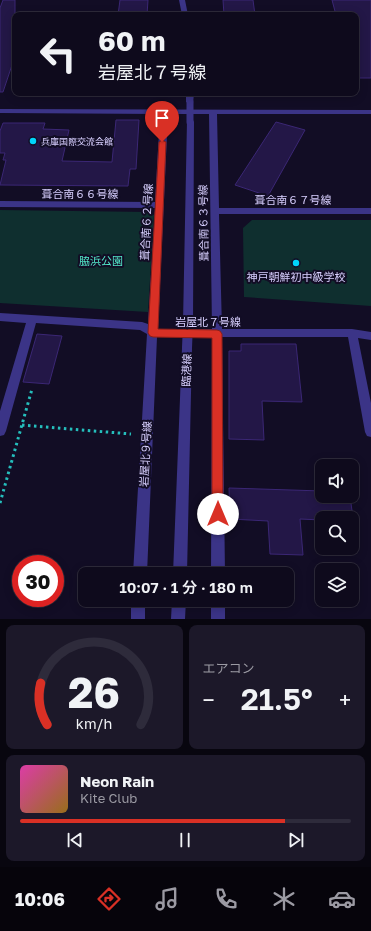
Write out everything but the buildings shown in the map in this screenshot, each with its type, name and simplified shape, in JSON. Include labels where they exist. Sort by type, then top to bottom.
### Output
[{"type":"street","points":[[182,0],[184,12]]},
{"type":"street","name":"臨港線","points":[[180,567],[188,323],[190,96]]},
{"type":"street","points":[[0,111],[371,112]]},
{"type":"street","name":"葺合南６２号線","points":[[153,333],[164,111]]},
{"type":"street","name":"葺合南６３号線","points":[[213,111],[217,334],[218,567]]},
{"type":"street","name":"葺合南６６号線","points":[[0,204],[159,205]]},
{"type":"street","name":"葺合南６７号線","points":[[215,211],[371,211]]},
{"type":"street","name":"岩屋北７号線","points":[[0,317],[142,326],[153,333],[352,333],[371,336]]},
{"type":"street","points":[[0,431],[32,319]]},
{"type":"street","name":"岩屋北９号線","points":[[140,567],[145,435],[153,333]]},
{"type":"street","points":[[352,333],[371,432]]},
{"type":"street","points":[[138,607],[138,619]]},
{"type":"street","points":[[178,619],[179,607]]},
{"type":"street","points":[[218,607],[218,619]]},
{"type":"path","points":[[0,503],[32,389]]},
{"type":"path","points":[[22,425],[137,435]]},
{"type":"green space","name":"脇浜公園","points":[[0,210],[147,212],[154,215],[148,312],[0,303]]},
{"type":"green space","name":"神戸朝鮮初中級学校","points":[[252,220],[371,220],[371,306],[244,297],[243,228]]},
{"type":"place","name":"兵庫国際交流会館","points":[[33,141]]},
{"type":"place","name":"神戸朝鮮初中級学校","points":[[296,263]]},
{"type":"route","points":[[162,142],[153,333],[217,334],[218,514]]}]
